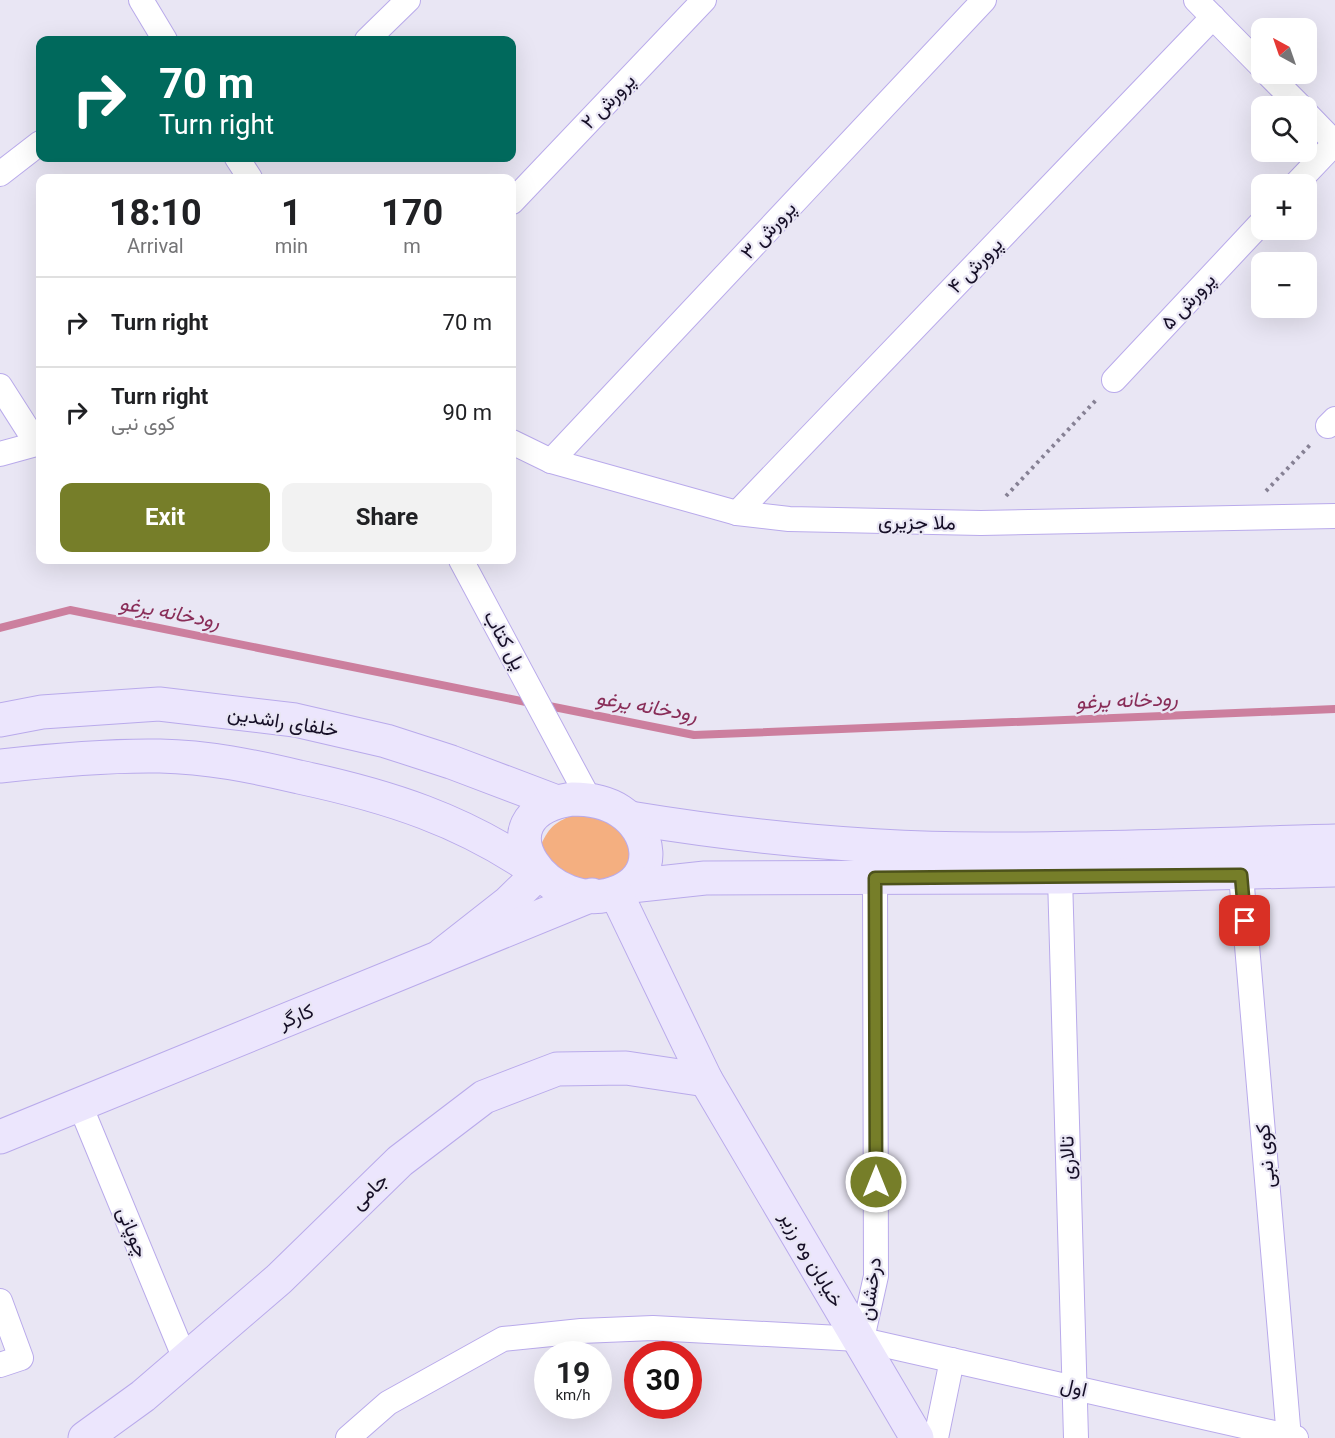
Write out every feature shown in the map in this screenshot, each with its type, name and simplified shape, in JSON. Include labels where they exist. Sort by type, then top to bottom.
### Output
[{"type":"main road","name":"خلفای راشدین","points":[[0,720],[42,712],[159,704],[295,720],[386,741],[451,762],[556,802]]},
{"type":"main road","points":[[0,766],[78,757],[160,756],[227,761],[399,801],[475,833],[564,890],[613,891],[705,878],[1060,878],[1241,875],[1335,870]]},
{"type":"main road","points":[[539,873],[527,854],[524,834],[536,813],[556,802],[589,799],[605,804],[630,819],[722,833],[796,840],[988,849],[1335,841]]},
{"type":"main road","points":[[613,891],[642,872],[648,859],[646,844],[630,819]]},
{"type":"main road","points":[[443,954],[508,903],[539,873]]},
{"type":"main road","name":"کارگر","points":[[0,1137],[443,954],[613,891]]},
{"type":"main road","name":"خیابان وه رزیر","points":[[613,891],[706,1080],[917,1438]]},
{"type":"main road","name":"جامی","points":[[85,1438],[143,1396],[279,1279],[400,1161],[484,1097],[557,1069],[626,1068],[706,1080]]},
{"type":"street","points":[[141,0],[163,36]]},
{"type":"street","points":[[371,36],[408,0]]},
{"type":"street","name":"پرورش ۲","points":[[516,198],[704,0]]},
{"type":"street","name":"پرورش ۳","points":[[551,461],[984,0]]},
{"type":"street","points":[[1204,8],[1251,56]]},
{"type":"street","name":"پرورش ۴","points":[[737,513],[1204,8]]},
{"type":"street","points":[[1278,84],[1290,96]]},
{"type":"street","points":[[1306,174],[1335,143],[1317,124]]},
{"type":"street","points":[[0,174],[36,146]]},
{"type":"street","name":"پرورش ۵","points":[[1114,380],[1251,234]]},
{"type":"street","points":[[0,386],[36,439]]},
{"type":"street","points":[[0,454],[36,444]]},
{"type":"street","name":"ملا جزیری","points":[[516,444],[551,461],[737,513],[789,519],[981,523],[1335,516]]},
{"type":"street","name":"پل کتاب","points":[[463,564],[589,799]]},
{"type":"street","name":"کوی نبی","points":[[1241,875],[1292,1438]]},
{"type":"street","name":"درخشان","points":[[860,1339],[876,1276],[875,878]]},
{"type":"street","name":"تالاری","points":[[1060,878],[1076,1438]]},
{"type":"street","name":"چوپانی","points":[[80,1105],[185,1359]]},
{"type":"street","points":[[0,1301],[21,1358],[0,1365]]},
{"type":"street","name":"اول","points":[[348,1438],[388,1403],[503,1339],[581,1331],[653,1328],[860,1339],[1292,1438]]},
{"type":"street","points":[[936,1438],[952,1360]]},
{"type":"path","points":[[981,523],[1114,380]]},
{"type":"path","points":[[1240,518],[1332,423]]},
{"type":"shaded area","points":[[576,814],[610,824],[622,834],[635,850],[628,871],[605,881],[576,879],[553,868],[541,845],[554,825]]},
{"type":"waterway","name":"رودخانه یرغو","points":[[0,628],[70,610],[531,703]]},
{"type":"waterway","name":"رودخانه یرغو","points":[[544,705],[694,735],[1335,709]]},
{"type":"route","points":[[876,1182],[875,878],[1241,875],[1245,921]]}]
